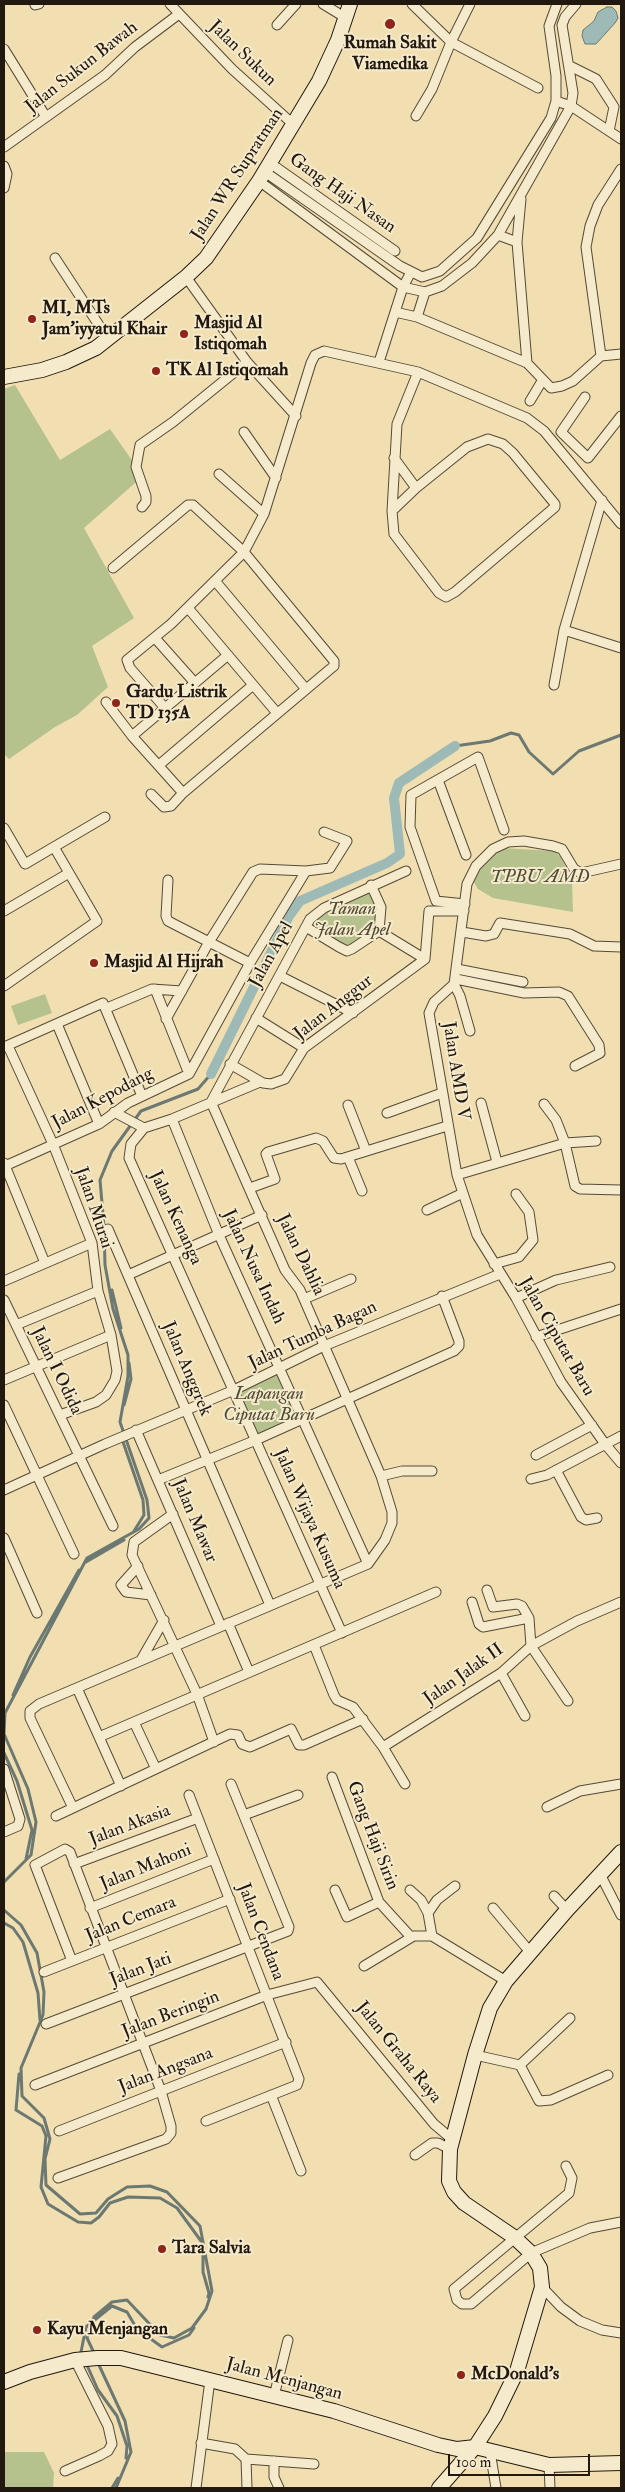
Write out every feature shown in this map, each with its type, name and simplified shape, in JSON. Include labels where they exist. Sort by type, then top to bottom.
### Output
[{"type":"main road","name":"Jalan WR Supratman","points":[[4,375],[42,370],[85,354],[108,339],[186,277],[206,258],[265,172],[320,81],[350,4]]},
{"type":"main road","points":[[439,2488],[475,2447],[495,2416],[517,2371],[542,2287],[540,2268],[531,2252],[514,2237],[464,2203],[454,2192],[450,2181],[452,2144],[475,2055],[490,2008],[506,1981],[567,1910],[601,1876],[621,1852]]},
{"type":"main road","name":"Jalan Menjangan","points":[[4,2382],[30,2372],[78,2360],[121,2358],[334,2412],[438,2446],[457,2449],[475,2447],[549,2465],[621,2463]]},
{"type":"street","name":"Jalan Sukun","points":[[170,4],[232,69],[294,125]]},
{"type":"street","points":[[277,26],[296,4]]},
{"type":"street","points":[[323,4],[346,18]]},
{"type":"street","points":[[412,4],[451,42],[538,88]]},
{"type":"street","points":[[416,116],[432,89],[451,42],[470,4]]},
{"type":"street","points":[[265,172],[411,272],[422,277],[435,274],[445,268],[477,238],[551,118],[556,100],[556,76],[548,26],[557,4]]},
{"type":"street","points":[[265,172],[404,287],[425,292],[442,286],[489,247],[498,235],[571,106],[573,93],[570,66],[562,25],[565,16],[576,4]]},
{"type":"street","name":"Jalan Sukun Bawah","points":[[4,147],[105,75],[135,47],[179,14]]},
{"type":"street","points":[[4,49],[46,117]]},
{"type":"street","points":[[570,66],[596,79],[614,107],[609,131]]},
{"type":"street","points":[[556,100],[571,106],[621,139]]},
{"type":"street","points":[[4,166],[7,174],[4,188]]},
{"type":"street","points":[[600,356],[586,247],[590,226],[598,205],[621,169]]},
{"type":"street","name":"Gang Haji Nasan","points":[[265,172],[395,251]]},
{"type":"street","points":[[522,194],[517,242],[527,363]]},
{"type":"street","points":[[498,235],[517,242]]},
{"type":"street","points":[[55,258],[108,339]]},
{"type":"street","points":[[379,362],[404,287],[411,272]]},
{"type":"street","points":[[186,277],[247,362],[296,416]]},
{"type":"street","points":[[417,317],[425,292]]},
{"type":"street","points":[[396,312],[417,317],[527,363],[542,381],[551,388],[566,385],[600,356],[621,354]]},
{"type":"street","points":[[165,708],[127,663],[129,658],[155,638],[188,608],[244,552],[264,514],[315,354],[324,351],[418,372],[527,418],[544,431],[621,524]]},
{"type":"street","points":[[142,507],[146,502],[146,496],[136,467],[140,445],[173,422],[247,362]]},
{"type":"street","points":[[392,511],[416,488],[467,447],[488,439],[503,444],[513,453],[555,504],[555,507],[455,592],[446,597],[439,593],[394,534],[392,511],[397,424],[418,372]]},
{"type":"street","points":[[530,401],[542,381]]},
{"type":"street","points":[[585,397],[561,432],[588,458],[621,416]]},
{"type":"street","points":[[244,432],[276,478]]},
{"type":"street","points":[[567,458],[576,446]]},
{"type":"street","points":[[394,458],[416,488]]},
{"type":"street","points":[[219,474],[264,514]]},
{"type":"street","points":[[554,685],[564,630],[597,517],[600,498]]},
{"type":"street","points":[[113,568],[191,504],[244,552],[334,661],[334,666],[305,688],[167,808],[151,794]]},
{"type":"street","points":[[597,517],[612,513]]},
{"type":"street","points":[[216,582],[305,688]]},
{"type":"street","points":[[188,608],[277,713]]},
{"type":"street","points":[[564,630],[621,648]]},
{"type":"street","points":[[155,638],[195,683]]},
{"type":"street","points":[[132,736],[228,655]]},
{"type":"street","points":[[159,765],[253,685]]},
{"type":"street","points":[[106,702],[132,736],[183,793]]},
{"type":"street","points":[[464,908],[436,901],[410,827],[411,795],[478,757],[504,830]]},
{"type":"street","points":[[438,780],[466,855]]},
{"type":"street","points":[[4,828],[25,864],[105,817]]},
{"type":"street","points":[[166,1019],[209,942],[253,872],[260,869],[306,871],[330,868],[347,841],[324,832]]},
{"type":"street","points":[[470,1031],[455,982],[467,884],[476,866],[493,849],[508,842],[524,841],[562,848],[574,869],[581,873],[621,864]]},
{"type":"street","points":[[4,986],[97,920],[54,847]]},
{"type":"street","name":"Jalan Apel","points":[[211,1102],[306,927],[317,912],[406,870]]},
{"type":"street","points":[[189,1074],[250,963],[306,871]]},
{"type":"street","points":[[4,910],[69,873]]},
{"type":"street","points":[[168,880],[166,916],[168,921],[250,963]]},
{"type":"street","points":[[371,885],[380,907],[379,931]]},
{"type":"street","points":[[379,931],[426,959],[429,911],[464,908]]},
{"type":"street","points":[[462,932],[486,936],[494,934],[500,923],[570,934],[594,946],[621,947]]},
{"type":"street","points":[[306,927],[347,951],[379,931]]},
{"type":"street","name":"Jalan Anggur","points":[[211,1102],[260,1082],[271,1084],[285,1079],[304,1048],[426,959]]},
{"type":"street","points":[[457,969],[524,982]]},
{"type":"street","points":[[280,976],[353,1013]]},
{"type":"street","points":[[455,982],[524,993],[559,992],[568,996],[599,1045],[600,1053],[575,1066]]},
{"type":"street","name":"Jalan AMD V","points":[[455,982],[434,1002],[429,1012],[447,1126],[457,1175],[477,1235],[500,1274]]},
{"type":"street","points":[[155,989],[189,1074]]},
{"type":"street","points":[[6,1046],[105,1005],[155,989],[182,991]]},
{"type":"street","points":[[105,1005],[142,1096]]},
{"type":"street","points":[[256,1018],[304,1048]]},
{"type":"street","points":[[56,1024],[98,1124]]},
{"type":"street","name":"Jalan Murai","points":[[6,1046],[52,1144],[92,1243],[98,1291],[111,1335],[117,1371],[115,1380],[106,1395],[96,1402],[60,1415]]},
{"type":"street","points":[[230,1064],[260,1082]]},
{"type":"street","name":"Jalan Kepodang","points":[[4,1164],[98,1124],[114,1112],[142,1096],[189,1074]]},
{"type":"street","points":[[387,1113],[442,1093]]},
{"type":"street","points":[[114,1112],[140,1126],[172,1119],[211,1102]]},
{"type":"street","name":"Jalan Dahlia","points":[[211,1102],[285,1270],[300,1290],[380,1476],[390,1507],[392,1523],[385,1540],[368,1564]]},
{"type":"street","points":[[348,1104],[366,1151]]},
{"type":"street","points":[[481,1104],[497,1162]]},
{"type":"street","points":[[544,1104],[556,1120],[565,1143],[575,1186],[580,1188],[621,1190]]},
{"type":"street","name":"Jalan Nusa Indah","points":[[172,1119],[219,1235],[304,1419],[368,1564]]},
{"type":"street","name":"Jalan Kenanga","points":[[140,1126],[132,1144],[129,1158],[234,1390]]},
{"type":"street","points":[[250,1188],[275,1179],[266,1154],[268,1152],[306,1140],[316,1138],[323,1141],[336,1159],[348,1157],[447,1126]]},
{"type":"street","points":[[457,1175],[565,1143],[596,1141]]},
{"type":"street","points":[[348,1157],[362,1191]]},
{"type":"street","points":[[4,1164],[45,1263]]},
{"type":"street","points":[[427,1210],[463,1193]]},
{"type":"street","points":[[494,1264],[519,1257],[533,1240],[529,1212],[516,1194]]},
{"type":"street","points":[[128,1275],[262,1215]]},
{"type":"street","name":"Jalan Anggrek","points":[[108,1229],[270,1605]]},
{"type":"street","points":[[4,1281],[92,1243]]},
{"type":"street","points":[[516,1298],[556,1280],[610,1267]]},
{"type":"street","name":"Jalan Tumba Bagan","points":[[4,1490],[132,1432],[186,1411],[281,1369],[324,1346],[442,1296],[500,1274]]},
{"type":"street","name":"Jalan Ciputat Baru","points":[[500,1274],[516,1298],[561,1382],[605,1444],[621,1463]]},
{"type":"street","points":[[304,1299],[351,1279]]},
{"type":"street","points":[[16,1325],[98,1291]]},
{"type":"street","points":[[158,1480],[208,1461],[304,1419],[457,1349],[459,1341],[442,1296]]},
{"type":"street","name":"Jalan I Odida","points":[[4,1300],[113,1526]]},
{"type":"street","points":[[536,1337],[621,1309]]},
{"type":"street","points":[[4,1380],[111,1335]]},
{"type":"street","name":"Jalan Wijaya Kusuma","points":[[234,1390],[342,1634]]},
{"type":"street","points":[[4,1405],[74,1554]]},
{"type":"street","points":[[536,1455],[592,1425]]},
{"type":"street","name":"Jalan Mawar","points":[[132,1432],[158,1480],[172,1514],[248,1672]]},
{"type":"street","points":[[531,1478],[556,1470],[621,1436]]},
{"type":"street","points":[[556,1470],[580,1517],[586,1520],[597,1518]]},
{"type":"street","points":[[380,1476],[402,1471],[432,1471]]},
{"type":"street","points":[[172,1514],[134,1542],[132,1555],[197,1694],[214,1742]]},
{"type":"street","points":[[4,1538],[36,1613]]},
{"type":"street","points":[[73,1808],[29,1714],[39,1704],[368,1564]]},
{"type":"street","points":[[138,1566],[122,1585],[126,1592],[152,1595]]},
{"type":"street","points":[[487,1590],[492,1606],[500,1608],[519,1604],[528,1618],[531,1646],[568,1701]]},
{"type":"street","points":[[99,1736],[342,1634],[436,1592]]},
{"type":"street","points":[[472,1602],[479,1624],[483,1627],[528,1618]]},
{"type":"street","name":"Jalan Jalak II","points":[[383,1747],[502,1672],[531,1646],[577,1621],[621,1602]]},
{"type":"street","points":[[141,1660],[164,1620]]},
{"type":"street","points":[[314,1645],[337,1700],[353,1707],[383,1747],[405,1784]]},
{"type":"street","points":[[502,1672],[525,1716]]},
{"type":"street","points":[[77,1688],[121,1786]]},
{"type":"street","points":[[56,1816],[234,1734],[238,1735],[242,1744],[250,1747],[291,1729],[299,1745],[304,1745],[362,1719]]},
{"type":"street","points":[[134,1722],[156,1769]]},
{"type":"street","points":[[4,1770],[20,1822],[16,1828],[4,1832]]},
{"type":"street","name":"Gang Haji Sirin","points":[[332,1777],[379,1902],[412,1938]]},
{"type":"street","points":[[231,1784],[244,1815],[298,1795]]},
{"type":"street","points":[[547,1807],[580,1791],[621,1784]]},
{"type":"street","name":"Jalan Cendana","points":[[189,1795],[286,2042],[299,2081],[297,2085],[271,2095]]},
{"type":"street","name":"Jalan Jati","points":[[46,2024],[248,1946],[285,1934],[289,1927],[244,1815]]},
{"type":"street","name":"Jalan Akasia","points":[[74,1864],[198,1818]]},
{"type":"street","points":[[58,2178],[166,2139],[171,2132],[161,2091],[70,1852],[65,1848],[35,1865],[72,1961]]},
{"type":"street","name":"Jalan Mahoni","points":[[90,1908],[214,1859]]},
{"type":"street","points":[[601,1876],[621,1915]]},
{"type":"street","points":[[428,1913],[437,1900],[455,1886]]},
{"type":"street","points":[[335,1890],[348,1917],[379,1902]]},
{"type":"street","points":[[410,1890],[421,1900],[428,1913],[432,1936]]},
{"type":"street","points":[[554,1896],[567,1910]]},
{"type":"street","name":"Jalan Cemara","points":[[44,1972],[230,1899]]},
{"type":"street","points":[[493,1908],[530,1952]]},
{"type":"street","points":[[364,1966],[412,1938],[432,1936],[506,1981]]},
{"type":"street","name":"Jalan Beringin","points":[[35,2085],[267,1995],[312,1982],[321,1984]]},
{"type":"street","name":"Jalan Graha Raya","points":[[321,1984],[452,2144]]},
{"type":"street","points":[[520,2066],[570,2018]]},
{"type":"street","name":"Jalan Angsana","points":[[59,2131],[286,2042]]},
{"type":"street","points":[[475,2055],[520,2066],[539,2101],[551,2100],[608,2075]]},
{"type":"street","points":[[206,2120],[271,2095],[301,2170]]},
{"type":"street","points":[[416,2155],[432,2143],[452,2144]]},
{"type":"street","points":[[566,2166],[572,2178],[570,2193],[514,2237],[454,2289],[457,2300],[467,2305],[476,2301],[531,2252],[590,2228],[621,2222]]},
{"type":"street","points":[[542,2287],[561,2308],[580,2321],[602,2330],[621,2333]]},
{"type":"street","points":[[274,2396],[288,2340]]},
{"type":"street","points":[[65,2471],[100,2456],[108,2451],[112,2444],[108,2426],[78,2360]]},
{"type":"street","points":[[196,2488],[210,2380]]},
{"type":"street","points":[[201,2443],[235,2450],[246,2459],[314,2464]]},
{"type":"street","points":[[490,2451],[496,2488]]},
{"type":"street","points":[[246,2459],[246,2488]]},
{"type":"street","points":[[274,2461],[274,2477],[279,2488]]},
{"type":"street","points":[[549,2465],[550,2488]]},
{"type":"green space","points":[[15,385],[60,460],[110,429],[143,476],[84,528],[134,618],[92,646],[108,687],[77,715],[55,727],[9,759],[4,754],[4,389]]},
{"type":"green space","name":"TPBU AMD","points":[[502,848],[555,851],[561,858],[572,880],[573,912],[493,898],[478,889],[472,879],[486,860]]},
{"type":"green space","name":"Taman Jalan Apel","points":[[371,885],[379,931],[352,949],[306,927],[332,904]]},
{"type":"green space","points":[[45,994],[52,1013],[18,1025],[11,1006]]},
{"type":"green space","name":"Lapangan Ciputat Baru","points":[[280,1372],[299,1418],[258,1437],[237,1391]]},
{"type":"green space","points":[[4,2452],[44,2452],[54,2473],[53,2488],[4,2488]]},
{"type":"water","points":[[607,7],[612,7],[616,11],[618,18],[596,44],[585,44],[582,36],[583,30],[594,21],[598,12]]},
{"type":"waterway","points":[[455,746],[490,741],[511,733],[519,735],[529,752],[553,774],[579,751],[621,735]]},
{"type":"waterway","points":[[211,1074],[289,916],[300,901],[387,863],[400,854],[394,798],[399,783],[455,746]]},
{"type":"waterway","points":[[4,1882],[31,1855],[36,1822],[28,1789],[4,1734],[5,1713],[87,1558],[139,1529],[149,1518],[147,1500],[120,1422],[128,1376],[128,1355],[113,1309],[105,1265],[100,1180],[112,1151],[141,1111],[198,1089],[211,1074]]},
{"type":"waterway","points":[[98,1230],[103,1248]]},
{"type":"waterway","points":[[112,1290],[121,1328]]},
{"type":"waterway","points":[[124,1405],[131,1379],[129,1363]]},
{"type":"waterway","points":[[122,1439],[143,1500],[144,1515],[134,1531]]},
{"type":"waterway","points":[[86,1562],[124,1540]]},
{"type":"waterway","points":[[13,1695],[30,1657],[79,1570]]},
{"type":"waterway","points":[[4,1753],[17,1781],[32,1830],[26,1859]]},
{"type":"waterway","points":[[4,1910],[21,1925],[37,1953],[44,1992],[43,2015],[21,2068],[22,2096],[44,2118],[50,2139],[45,2159],[46,2185],[80,2214],[96,2213],[108,2199],[127,2187],[150,2186],[167,2192],[200,2226],[212,2291],[206,2309],[192,2328],[174,2338],[160,2335],[127,2300],[112,2302],[94,2317],[87,2338],[95,2355]]},
{"type":"waterway","points":[[4,1923],[13,1928],[23,1942],[38,1993],[40,2020]]},
{"type":"waterway","points":[[19,2074],[16,2110],[42,2126],[46,2136],[41,2187],[48,2204],[78,2222],[91,2223],[99,2217],[110,2203],[128,2197],[160,2198],[177,2208],[201,2241]]},
{"type":"waterway","points":[[203,2252],[203,2272],[209,2293],[208,2297]]},
{"type":"waterway","points":[[83,2355],[81,2352],[86,2327],[112,2306],[127,2312],[137,2329],[162,2347],[189,2335],[194,2328]]},
{"type":"waterway","points":[[86,2363],[98,2390],[117,2416],[127,2446],[126,2458]]},
{"type":"waterway","points":[[98,2363],[125,2421],[131,2452],[116,2488]]},
{"type":"waterway","points":[[112,2488],[118,2478]]},
{"type":"place","name":"Rumah Sakit Viamedika","points":[[390,24]]},
{"type":"place","name":"MI, MTs Jam'iyyatul Khair","points":[[32,319]]},
{"type":"place","name":"Masjid Al Istiqomah","points":[[184,334]]},
{"type":"place","name":"TK Al Istiqomah","points":[[156,371]]},
{"type":"place","name":"Gardu Listrik TD 135A","points":[[116,703]]},
{"type":"place","name":"Masjid Al Hijrah","points":[[94,963]]},
{"type":"place","name":"Tara Salvia","points":[[162,2249]]},
{"type":"place","name":"Kayu Menjangan","points":[[37,2330]]},
{"type":"place","name":"McDonald's","points":[[461,2375]]}]
